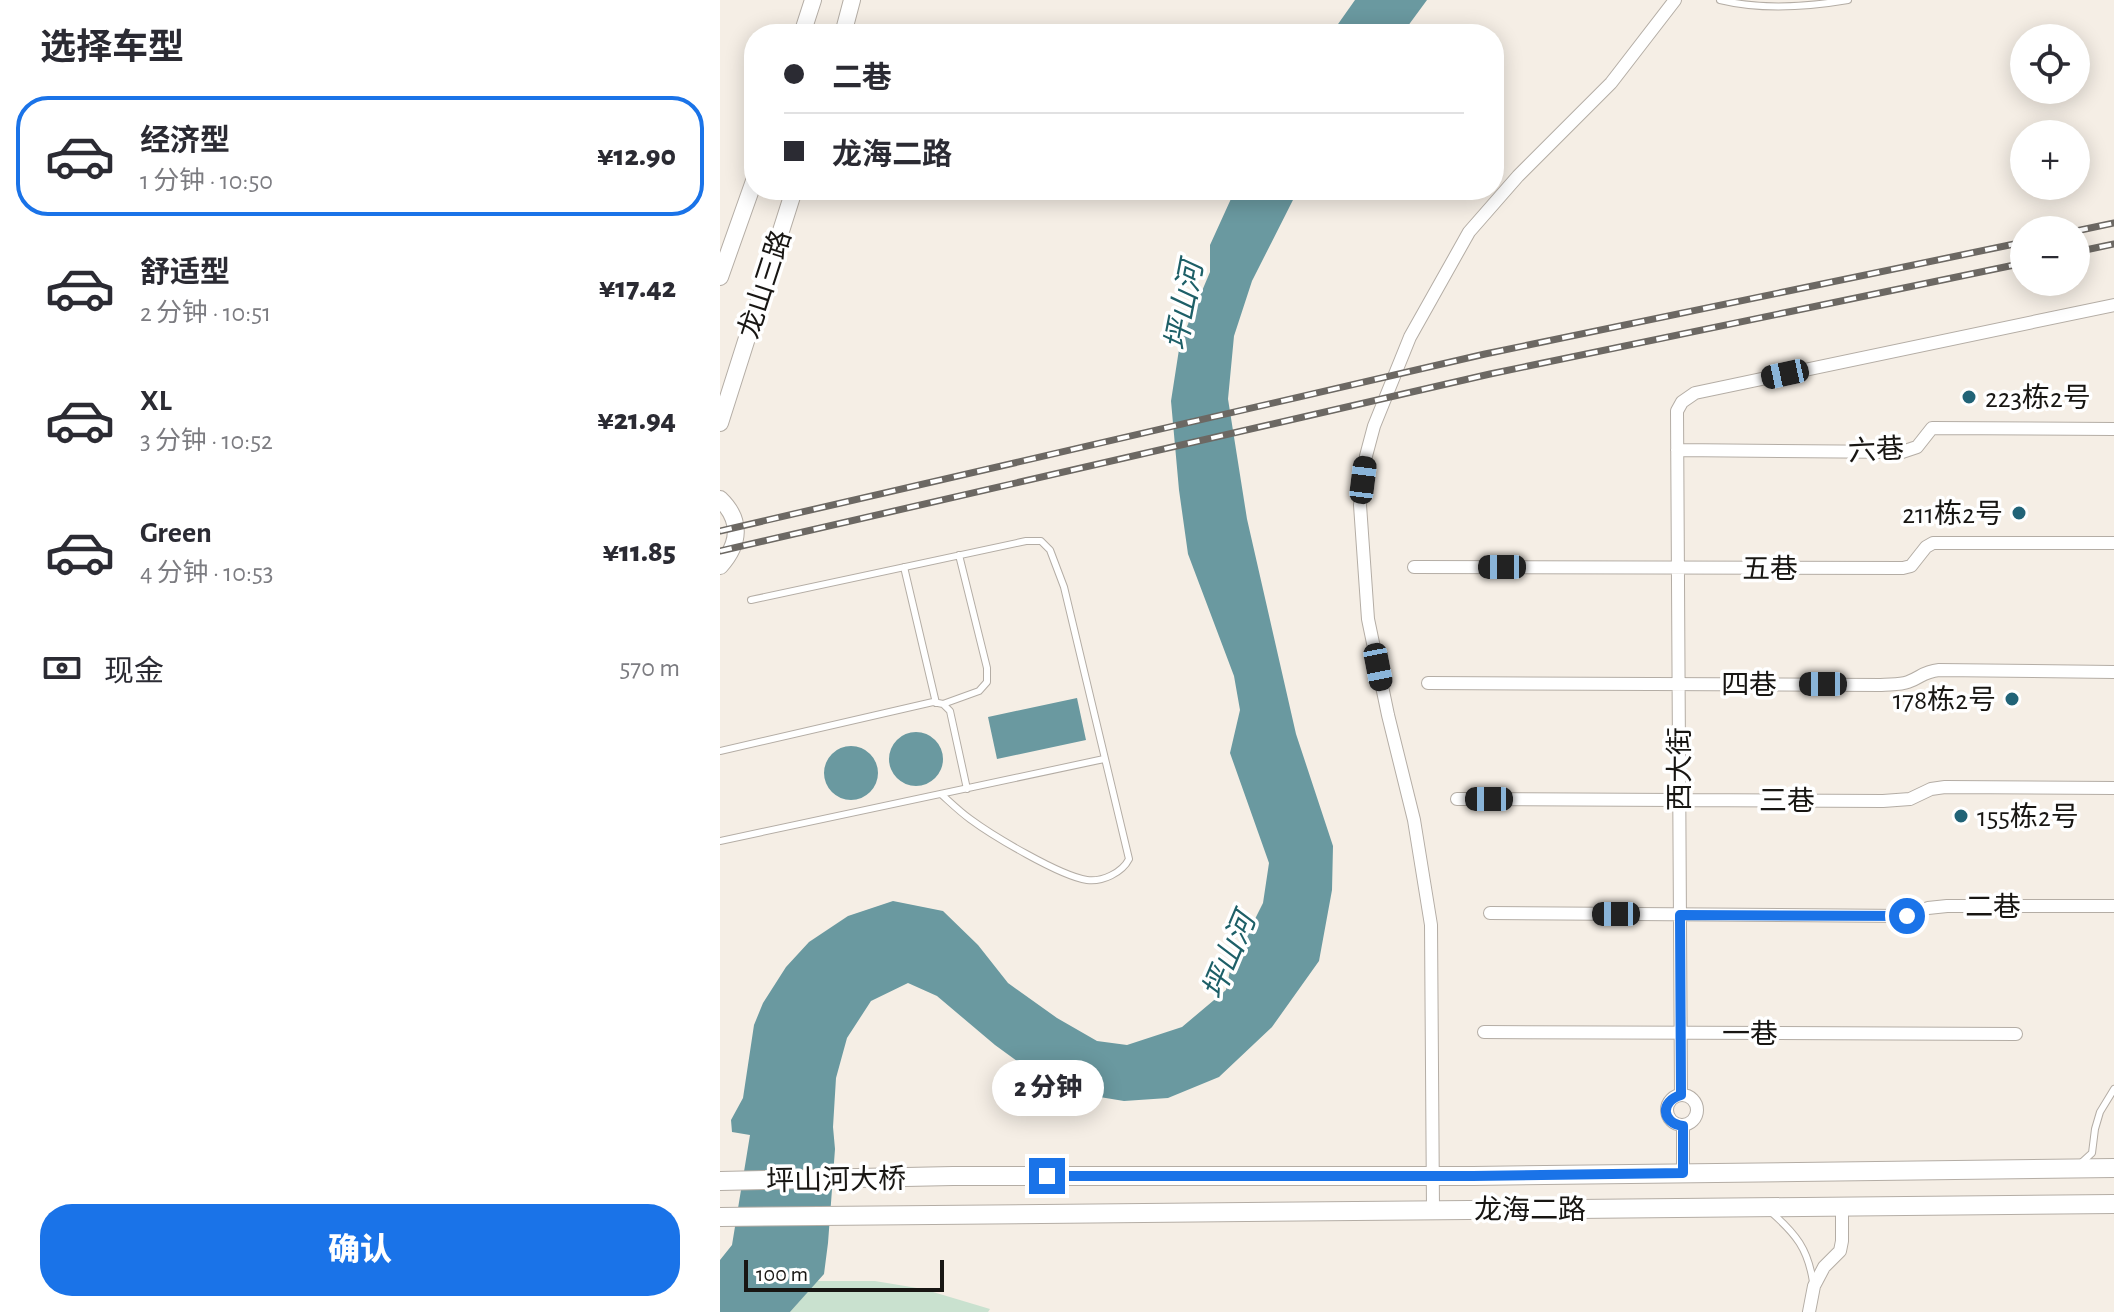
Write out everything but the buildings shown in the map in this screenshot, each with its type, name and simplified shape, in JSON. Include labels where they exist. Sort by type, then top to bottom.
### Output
[{"type":"main road","name":"龙海二路","points":[[953,1176],[1434,1176],[2114,1168]]},
{"type":"main road","name":"坪山河大桥","points":[[720,1181],[953,1176]]},
{"type":"main road","name":"龙海二路","points":[[947,1215],[2114,1204]]},
{"type":"main road","name":"坪山河大桥","points":[[720,1217],[947,1215]]},
{"type":"street","points":[[805,24],[813,0]]},
{"type":"street","points":[[846,24],[852,0]]},
{"type":"street","points":[[1504,192],[1611,83],[1675,0]]},
{"type":"street","name":"龙山三路","points":[[720,277],[747,200]]},
{"type":"street","name":"龙山三路","points":[[720,423],[791,200]]},
{"type":"street","points":[[1433,1210],[1431,925],[1414,820],[1368,619],[1360,505],[1366,456],[1374,426],[1410,337],[1469,232],[1497,200]]},
{"type":"street","name":"西大街","points":[[1681,1095],[1677,411],[1682,402],[1695,393],[2114,305]]},
{"type":"street","name":"六巷","points":[[1677,446],[1902,452],[1917,447],[1932,428],[2114,429]]},
{"type":"street","points":[[720,499],[730,509],[737,532],[730,555],[720,566]]},
{"type":"street","name":"五巷","points":[[1414,567],[1903,568],[1911,566],[1933,543],[2114,543]]},
{"type":"street","name":"四巷","points":[[1428,683],[1881,685],[1903,683],[1914,680],[1923,672],[1939,670],[2114,672]]},
{"type":"street","name":"三巷","points":[[1457,799],[1883,801],[1910,799],[1931,789],[1945,787],[2114,788]]},
{"type":"street","name":"二巷","points":[[1490,913],[1907,916],[1928,908],[1947,906],[2114,906]]},
{"type":"street","name":"一巷","points":[[1484,1032],[2016,1034]]},
{"type":"street","points":[[1681,1095],[1691,1098],[1697,1107],[1693,1121],[1683,1126],[1671,1121],[1666,1113],[1668,1103],[1681,1095]]},
{"type":"street","points":[[1683,1126],[1683,1173]]},
{"type":"street","points":[[1809,1312],[1814,1286],[1824,1267],[1840,1251],[1842,1208]]},
{"type":"lane","points":[[1720,0],[1785,6],[1848,0]]},
{"type":"lane","points":[[751,600],[1026,541],[1041,541],[1050,550],[1064,587],[1129,859],[1125,868],[1108,877],[1089,881],[1070,875],[969,819],[941,794]]},
{"type":"lane","points":[[939,704],[979,691],[987,682],[987,668],[959,555]]},
{"type":"lane","points":[[904,567],[939,704]]},
{"type":"lane","points":[[720,751],[933,702],[950,711],[967,789]]},
{"type":"lane","points":[[720,841],[1104,759]]},
{"type":"lane","points":[[2065,1169],[2083,1162],[2092,1153],[2100,1112],[2114,1089]]},
{"type":"lane","points":[[1765,1207],[1801,1243],[1814,1286]]},
{"type":"green space","points":[[817,1281],[875,1281],[923,1289],[990,1309],[988,1312],[790,1312]]},
{"type":"water","points":[[1355,0],[1427,0],[1409,24],[1338,24]]},
{"type":"water","points":[[1230,200],[1293,200],[1252,281],[1234,336],[1228,399],[1247,519],[1296,734],[1333,846],[1332,890],[1319,961],[1272,1027],[1219,1077],[1168,1098],[1124,1101],[1057,1090],[995,1045],[937,996],[908,983],[871,1001],[847,1038],[836,1078],[835,1149],[824,1274],[790,1312],[720,1312],[720,1260],[732,1245],[750,1135],[732,1132],[731,1120],[743,1098],[754,1025],[763,1003],[786,967],[809,942],[848,916],[893,901],[943,911],[978,945],[1008,983],[1057,1018],[1097,1041],[1127,1045],[1182,1027],[1226,990],[1233,956],[1263,903],[1269,863],[1230,753],[1240,710],[1234,676],[1188,554],[1179,490],[1171,401],[1180,343],[1210,272],[1210,245]]},
{"type":"water","points":[[1077,698],[1086,740],[997,759],[988,717]]},
{"type":"water","points":[[916,732],[935,740],[943,759],[935,778],[916,786],[897,778],[889,759],[897,740]]},
{"type":"water","points":[[851,746],[870,754],[878,773],[870,792],[851,800],[832,792],[824,773],[832,754]]},
{"type":"railway","points":[[2090,228],[2114,223]]},
{"type":"railway","points":[[2090,249],[2114,244]]},
{"type":"railway","points":[[720,531],[1485,354],[2010,245]]},
{"type":"railway","points":[[720,551],[1490,374],[2010,266]]},
{"type":"place","name":"223栋2号","points":[[1969,397]]},
{"type":"place","name":"211栋2号","points":[[2019,513]]},
{"type":"place","name":"178栋2号","points":[[2012,699]]},
{"type":"place","name":"155栋2号","points":[[1961,816]]},
{"type":"route","points":[[1047,1176],[1683,1173],[1683,1126],[1671,1121],[1666,1113],[1671,1099],[1681,1095],[1680,915],[1907,916]]},
{"type":"water label","name":"坪山河","points":[[1184,306]]},
{"type":"water label","name":"坪山河","points":[[1229,956]]}]
